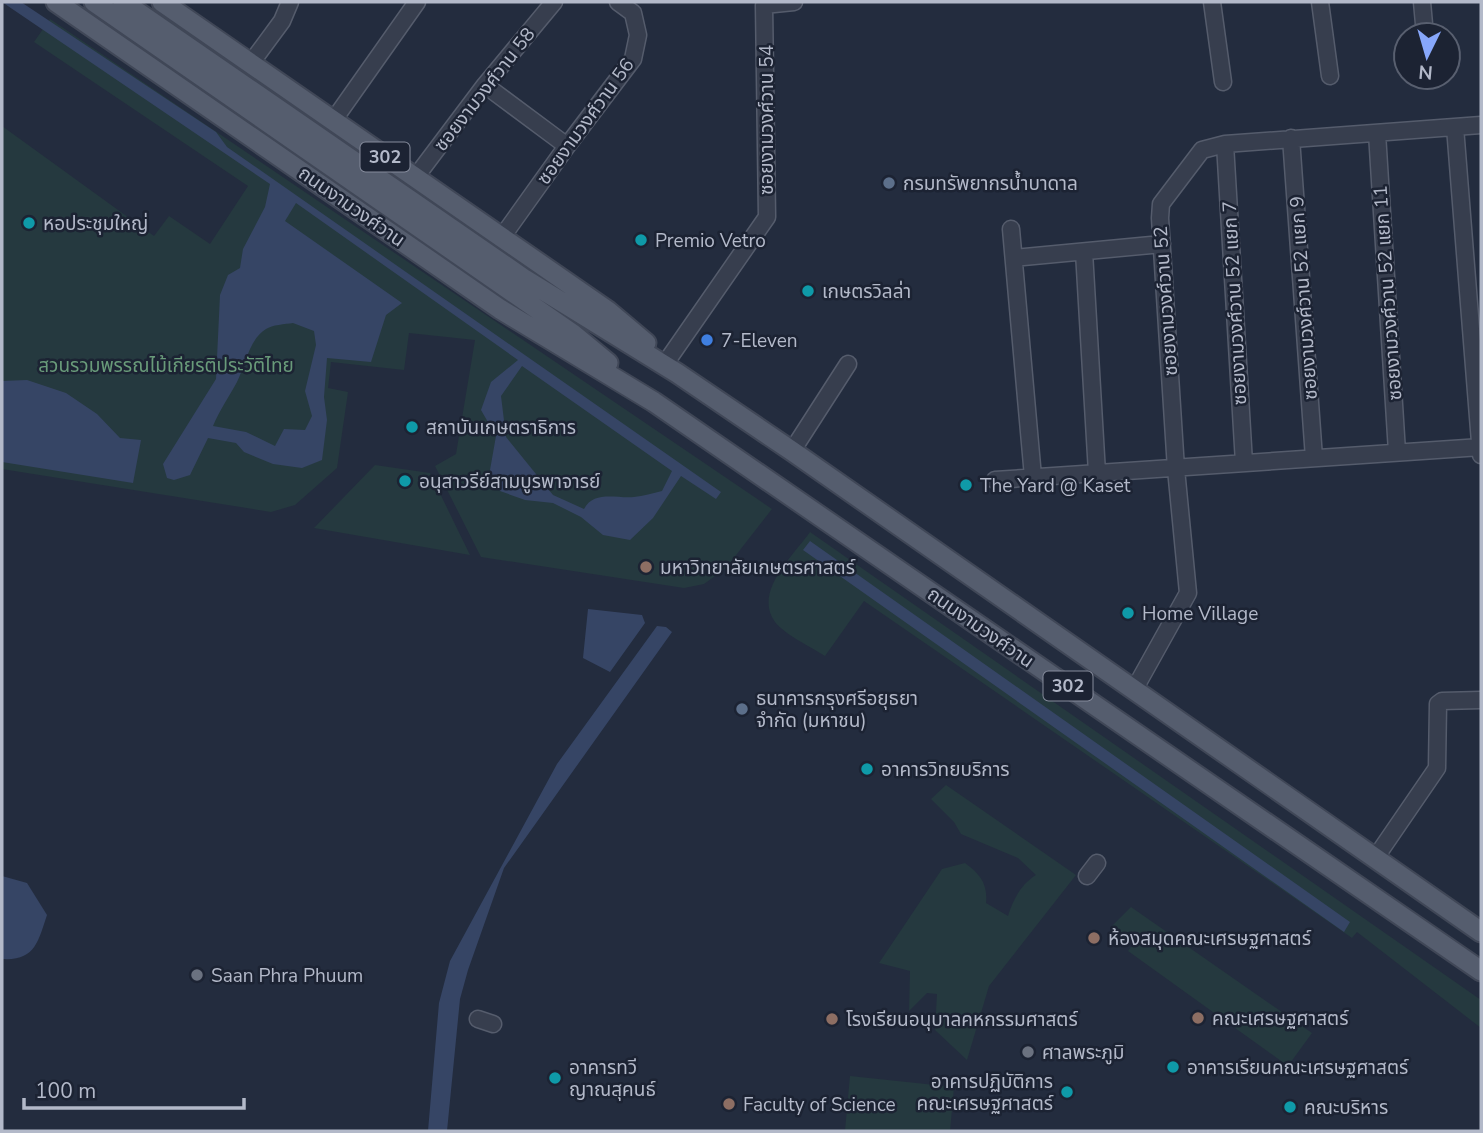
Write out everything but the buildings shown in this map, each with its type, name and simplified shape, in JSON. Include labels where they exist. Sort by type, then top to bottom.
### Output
[{"type":"main road","name":"ถนนงามวงศ์วาน","points":[[56,2],[500,309],[654,402],[1481,971]]},
{"type":"main road","name":"ถนนงามวงศ์วาน","points":[[94,2],[573,334],[654,402]]},
{"type":"main road","name":"ถนนงามวงศ์วาน","points":[[123,2],[523,278],[672,367],[1481,932]]},
{"type":"main road","name":"ถนนงามวงศ์วาน","points":[[162,2],[608,311],[672,367]]},
{"type":"street","points":[[251,63],[282,21],[289,2]]},
{"type":"street","points":[[333,121],[417,2]]},
{"type":"street","name":"ซอยงามวงศ์วาน 58","points":[[415,178],[485,85],[554,2]]},
{"type":"street","name":"ซอยงามวงศ์วาน 56","points":[[502,237],[633,58],[639,35],[633,13],[618,2]]},
{"type":"street","name":"ซอยงามวงศ์วาน 54","points":[[672,367],[767,217],[764,5],[794,2]]},
{"type":"street","points":[[1212,2],[1223,82]]},
{"type":"street","points":[[1320,2],[1330,76]]},
{"type":"street","points":[[1422,2],[1424,21]]},
{"type":"street","points":[[485,85],[567,146]]},
{"type":"street","name":"ซอยงามวงศ์วาน 52","points":[[1134,690],[1188,593],[1176,469],[1161,204],[1202,150],[1225,144],[1481,125]]},
{"type":"street","points":[[1455,127],[1474,272],[1481,454]]},
{"type":"street","name":"ซอยงามวงศ์วาน 52 แยก 11","points":[[1377,133],[1397,453]]},
{"type":"street","name":"ซอยงามวงศ์วาน 52 แยก 9","points":[[1291,138],[1314,458]]},
{"type":"street","name":"ซอยงามวงศ์วาน 52 แยก 7","points":[[1225,144],[1244,463]]},
{"type":"street","points":[[1011,229],[1034,477]]},
{"type":"street","points":[[1014,258],[1162,244]]},
{"type":"street","points":[[1084,252],[1097,473]]},
{"type":"street","points":[[792,451],[849,364]]},
{"type":"street","points":[[995,480],[1481,447]]},
{"type":"street","points":[[1376,857],[1437,768],[1438,704],[1442,701],[1481,699]]},
{"type":"green space","name":"สวนรวมพรรณไม้เกียรติประวัติไทย","points":[[50,19],[772,509],[726,568],[704,584],[684,588],[481,557],[435,466],[456,454],[475,340],[409,333],[404,370],[331,362],[328,388],[348,392],[337,468],[295,505],[271,512],[2,469],[2,126],[154,236],[169,216],[210,244],[248,186],[34,42]]},
{"type":"green space","points":[[375,465],[430,473],[470,555],[314,528]]},
{"type":"green space","points":[[810,532],[1481,1000],[1481,1028],[1357,932],[1352,938],[864,601],[825,656],[785,631],[775,622],[769,611],[772,587],[786,563]]},
{"type":"green space","points":[[946,785],[1076,875],[989,986],[967,1060],[935,1030],[937,994],[927,993],[909,1011],[910,971],[879,963],[942,869],[965,863],[982,880],[986,890],[986,903],[1008,916],[1018,893],[1036,875],[1018,858],[961,834],[954,822],[931,799]]},
{"type":"green space","points":[[1131,907],[1312,1033],[1288,1066],[1128,951],[1133,944],[1110,928]]},
{"type":"green space","points":[[850,1076],[954,1087],[950,1131],[845,1131]]},
{"type":"water","points":[[2,2],[21,2],[216,132],[227,147],[721,492],[716,499],[681,476],[653,518],[630,540],[603,535],[581,517],[553,503],[525,500],[500,491],[490,470],[496,436],[481,410],[491,382],[518,360],[296,203],[285,221],[402,303],[386,315],[371,362],[327,358],[324,397],[327,420],[322,460],[302,468],[273,464],[244,452],[236,443],[208,438],[190,475],[174,480],[167,478],[163,464],[216,379],[220,295],[228,275],[240,268],[243,249],[265,207],[270,184]],"holes":[[[293,323],[314,331],[316,345],[305,391],[312,416],[305,430],[284,429],[275,446],[246,432],[213,426],[237,382],[255,339],[269,328]],[[522,366],[672,471],[662,491],[634,497],[600,497],[588,503],[584,509],[553,495],[506,437],[501,396]]]},
{"type":"water","points":[[27,380],[66,393],[97,414],[120,438],[141,440],[133,483],[2,462],[2,381]]},
{"type":"water","points":[[810,541],[1350,922],[1344,932],[803,550]]},
{"type":"water","points":[[588,609],[642,615],[645,623],[610,672],[583,658]]},
{"type":"water","points":[[657,626],[666,627],[672,632],[504,868],[460,999],[447,1131],[428,1131],[439,1003],[450,961],[557,764]]},
{"type":"water","points":[[2,876],[27,883],[47,915],[34,948],[22,957],[13,959],[2,959]]},
{"type":"place","name":"กรมทรัพยากรน้ำบาดาล","points":[[889,183]]},
{"type":"place","name":"หอประชุมใหญ่","points":[[29,223]]},
{"type":"place","name":"Premio Vetro","points":[[641,240]]},
{"type":"place","name":"เกษตรวิลล่า","points":[[808,291]]},
{"type":"place","name":"7-Eleven","points":[[707,340]]},
{"type":"place","name":"สถาบันเกษตราธิการ","points":[[412,427]]},
{"type":"place","name":"อนุสาวรีย์สามบูรพาจารย์","points":[[405,481]]},
{"type":"place","name":"The Yard @ Kaset","points":[[966,485]]},
{"type":"place","name":"มหาวิทยาลัยเกษตรศาสตร์","points":[[646,567]]},
{"type":"place","name":"Home Village","points":[[1128,613]]},
{"type":"place","name":"ธนาคารกรุงศรีอยุธยา จำกัด (มหาชน)","points":[[742,709]]},
{"type":"place","name":"อาคารวิทยบริการ","points":[[867,769]]},
{"type":"place","name":"ห้องสมุดคณะเศรษฐศาสตร์","points":[[1094,938]]},
{"type":"place","name":"Saan Phra Phuum","points":[[197,975]]},
{"type":"place","name":"คณะเศรษฐศาสตร์","points":[[1198,1018]]},
{"type":"place","name":"โรงเรียนอนุบาลคหกรรมศาสตร์","points":[[832,1019]]},
{"type":"place","name":"ศาลพระภูมิ","points":[[1028,1052]]},
{"type":"place","name":"อาคารเรียนคณะเศรษฐศาสตร์","points":[[1173,1067]]},
{"type":"place","name":"อาคารทวี ญาณสุคนธ์","points":[[555,1078]]},
{"type":"place","name":"อาคารปฏิบัติการ คณะเศรษฐศาสตร์","points":[[1067,1092]]},
{"type":"place","name":"Faculty of Science","points":[[729,1104]]},
{"type":"place","name":"คณะบริหาร","points":[[1290,1107]]}]
